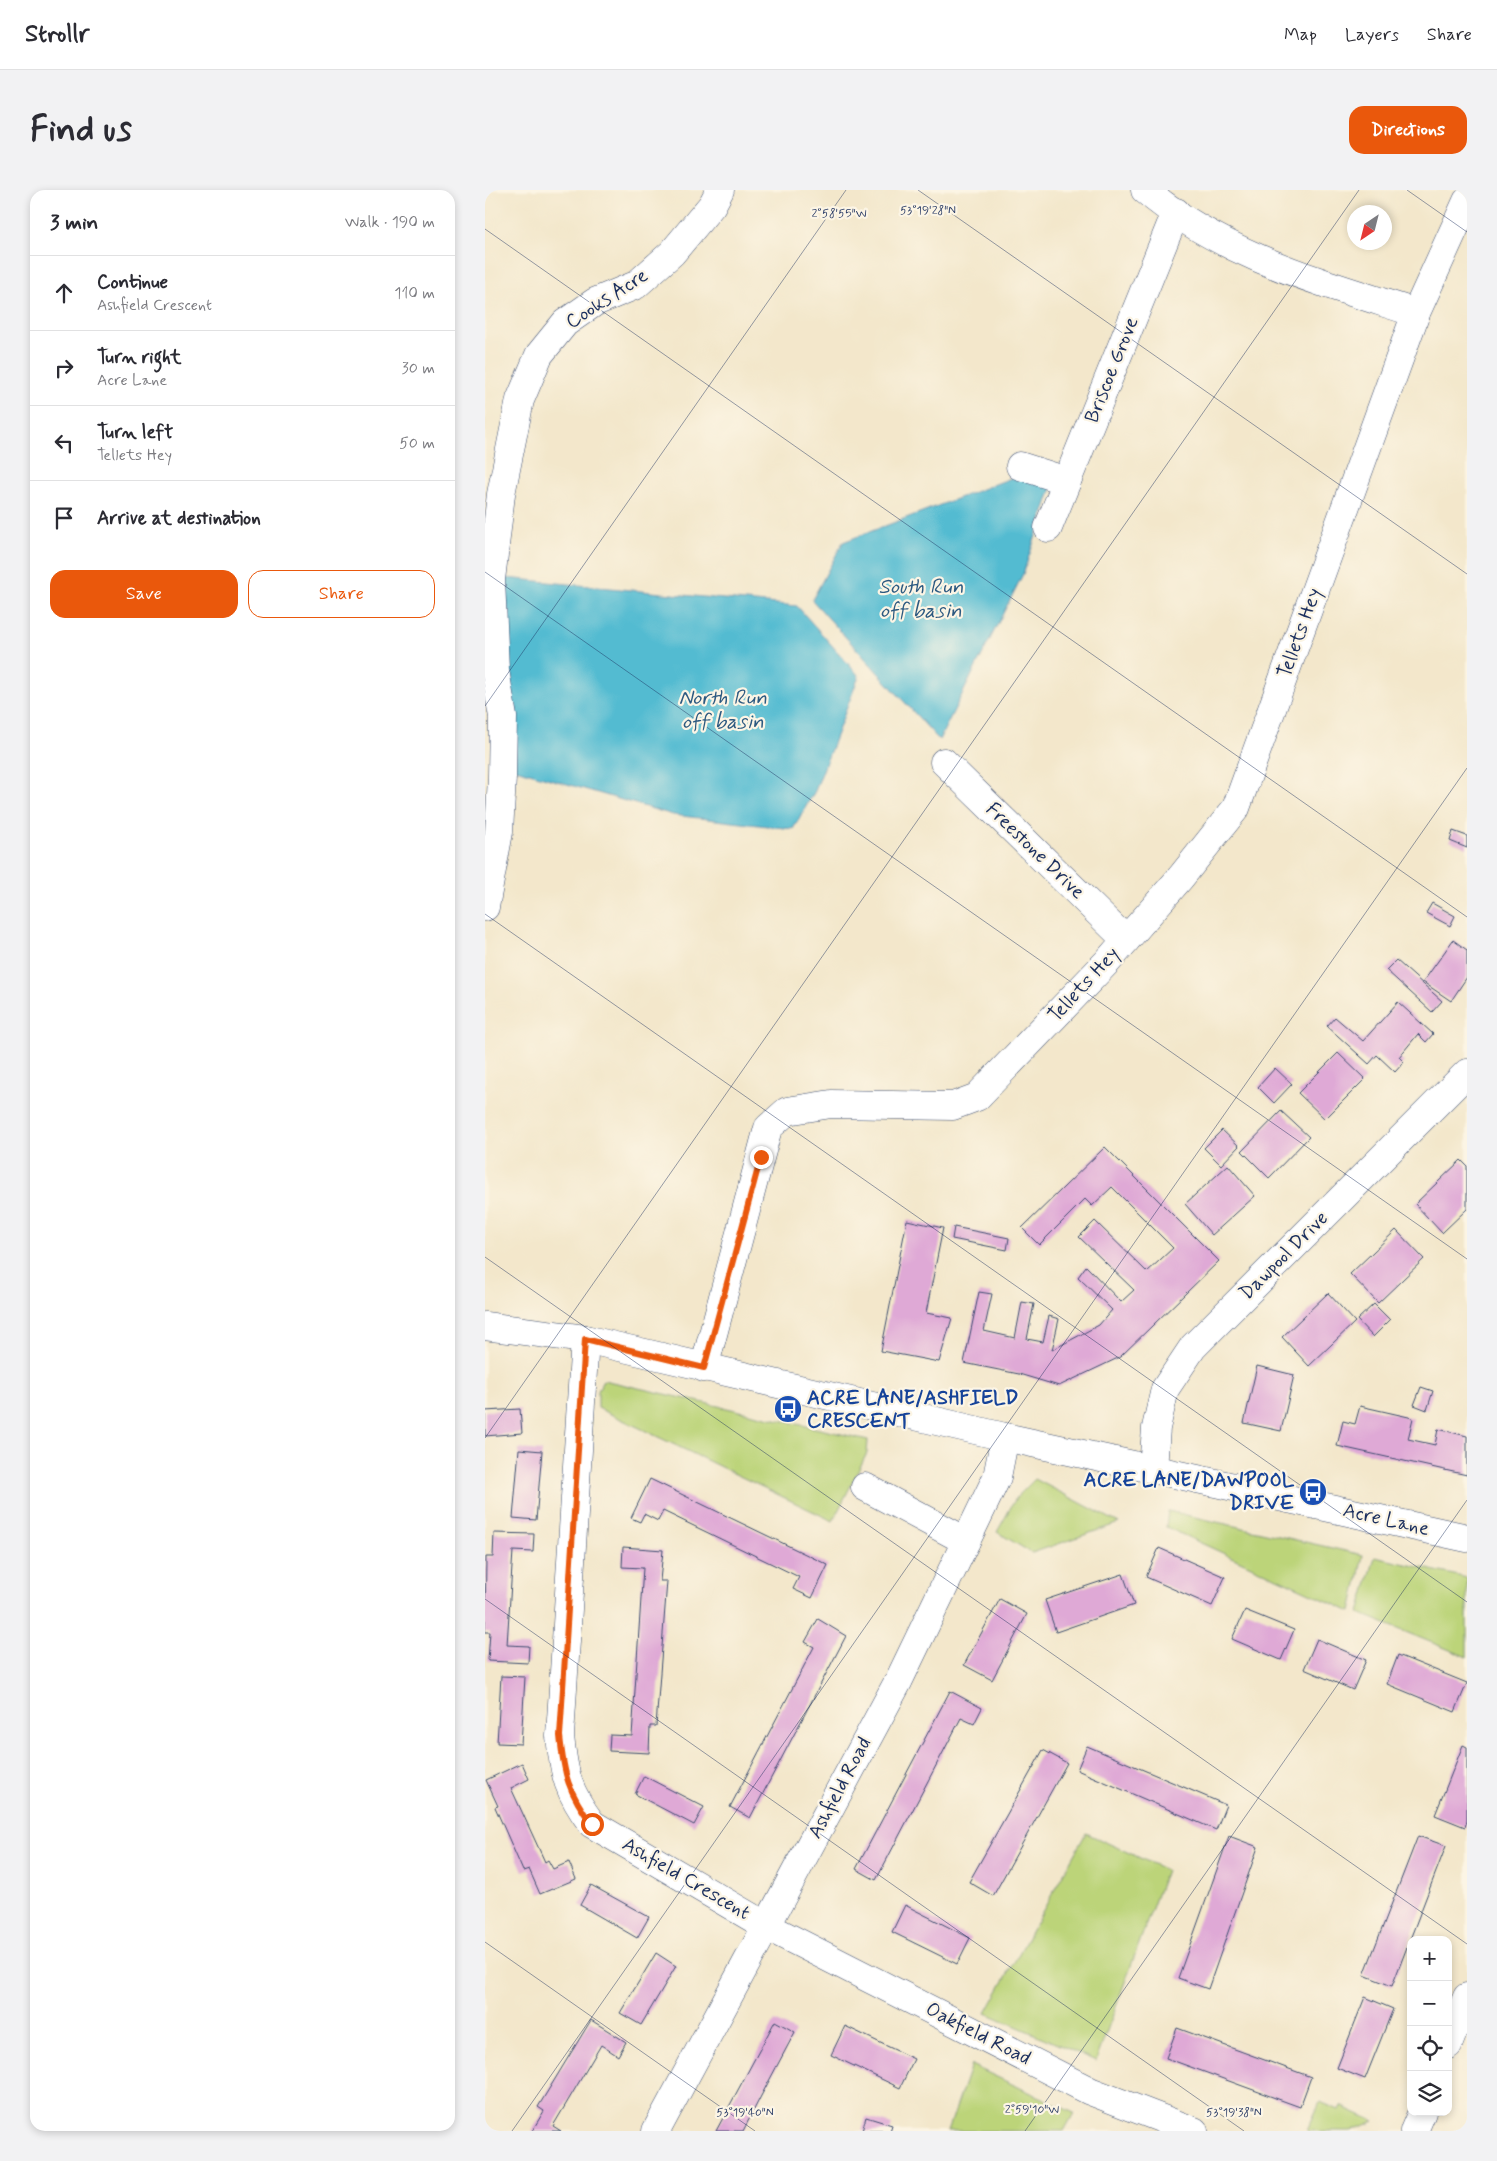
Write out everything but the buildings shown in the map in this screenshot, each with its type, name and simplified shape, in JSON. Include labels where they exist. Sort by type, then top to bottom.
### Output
[{"type":"street","name":"Cooks Acre","points":[[485,907],[499,832],[503,727],[495,670],[491,580],[501,494],[520,400],[539,355],[565,323],[595,302],[636,285],[672,253],[712,204],[720,190]]},
{"type":"street","points":[[1145,190],[1208,233],[1278,268],[1416,313]]},
{"type":"street","name":"Tellets Hey","points":[[704,1368],[768,1128],[787,1111],[831,1104],[953,1106],[977,1097],[1125,940],[1236,808],[1416,313],[1467,201]]},
{"type":"street","name":"Briscoe Grove","points":[[1048,528],[1176,212]]},
{"type":"street","points":[[1020,466],[1067,481]]},
{"type":"street","name":"Freestone Drive","points":[[944,762],[1125,940]]},
{"type":"street","name":"Dawpool Drive","points":[[1153,1468],[1156,1428],[1165,1389],[1193,1348],[1464,1085]]},
{"type":"street","name":"Acre Lane","points":[[485,1326],[585,1339],[1005,1437],[1467,1538]]},
{"type":"street","name":"Ashfield Crescent","points":[[585,1339],[560,1736],[563,1770],[574,1800],[592,1824],[766,1926]]},
{"type":"street","name":"Ashfield Road","points":[[656,2131],[899,1680],[997,1476],[1005,1437]]},
{"type":"street","points":[[865,1487],[966,1541]]},
{"type":"street","name":"Oakfield Road","points":[[766,1926],[1090,2091],[1194,2131]]},
{"type":"street","points":[[1452,2035],[1467,1997]]},
{"type":"street","points":[[1414,2131],[1420,2116]]},
{"type":"green space","points":[[603,1380],[868,1440],[867,1453],[833,1521],[598,1408],[598,1391]]},
{"type":"green space","points":[[1035,1479],[1119,1523],[1032,1553],[997,1532],[1016,1498]]},
{"type":"green space","points":[[1168,1511],[1363,1555],[1351,1612],[1166,1527]]},
{"type":"green space","points":[[1375,1557],[1467,1578],[1467,1657],[1359,1613]]},
{"type":"green space","points":[[1086,1833],[1166,1870],[1096,2061],[986,2013]]},
{"type":"green space","points":[[971,2065],[1074,2113],[1064,2131],[948,2131]]},
{"type":"green space","points":[[1320,2102],[1339,2110],[1341,2106],[1374,2121],[1351,2131],[1307,2131]]},
{"type":"water","name":"South Run off basin","points":[[1019,475],[1053,485],[1023,574],[939,740],[812,600],[843,542]]},
{"type":"water","name":"North Run off basin","points":[[506,578],[797,606],[859,676],[815,791],[793,829],[673,815],[509,767]]},
{"type":"place","name":"ACRE LANE/ASHFIELD CRESCENT","points":[[788,1409]]},
{"type":"place","name":"ACRE LANE/DAWPOOL DRIVE","points":[[1313,1492]]},
{"type":"route","points":[[592,1824],[574,1800],[563,1770],[560,1736],[585,1339],[704,1368],[761,1157]]}]
